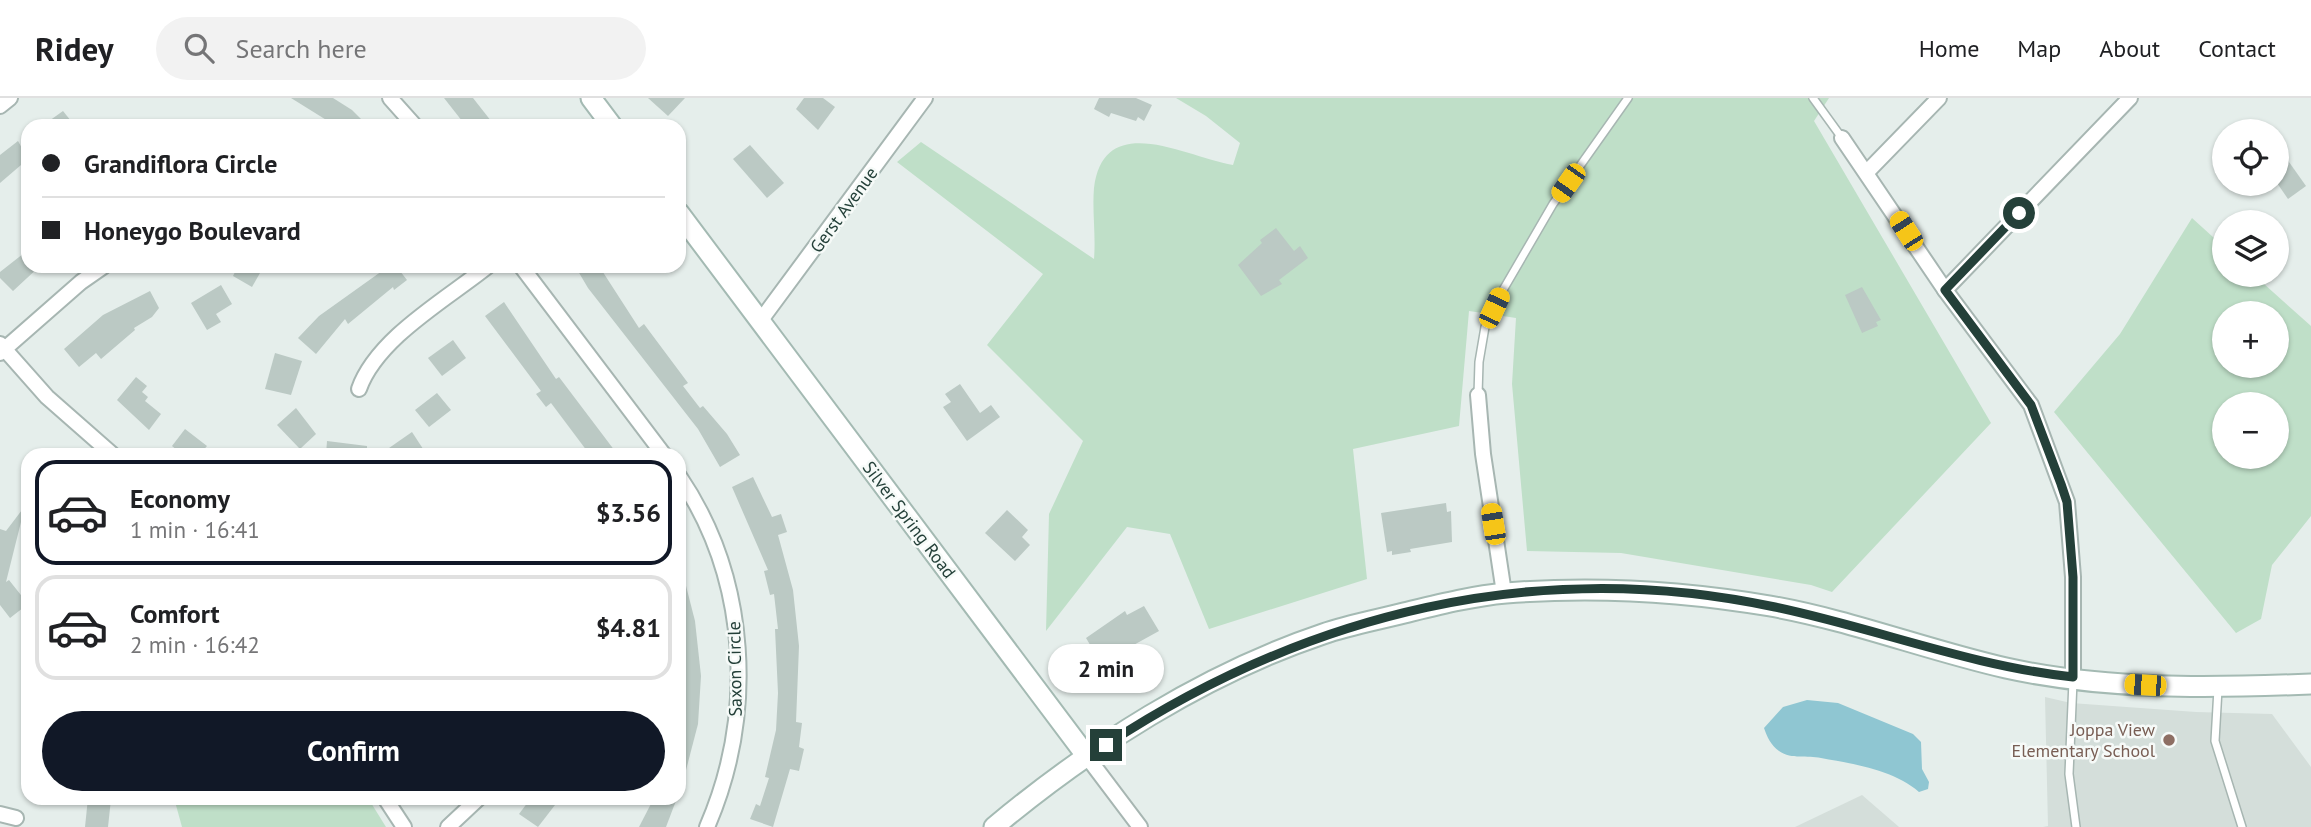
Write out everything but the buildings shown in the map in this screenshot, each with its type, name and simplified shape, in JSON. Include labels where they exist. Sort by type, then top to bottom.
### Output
[{"type":"main road","points":[[592,98],[607,119]]},
{"type":"main road","name":"Silver Spring Road","points":[[686,223],[1088,758]]},
{"type":"main road","points":[[994,827],[1088,758],[1185,696],[1271,655],[1324,634],[1441,604],[1504,593],[1613,589],[1697,595],[1774,607],[2007,668],[2073,677],[2171,687],[2311,684]]},
{"type":"street","points":[[0,106],[10,98]]},
{"type":"street","points":[[390,98],[409,119]]},
{"type":"street","name":"Gerst Avenue","points":[[761,320],[925,98]]},
{"type":"street","points":[[1867,172],[1939,98]]},
{"type":"street","points":[[1945,290],[2130,98]]},
{"type":"street","points":[[1842,138],[1945,290],[2031,405],[2067,502],[2073,577],[2073,677]]},
{"type":"street","points":[[94,273],[1,349],[62,412],[105,448]]},
{"type":"street","points":[[359,389],[366,369],[390,343],[479,273]]},
{"type":"street","points":[[526,273],[659,448]]},
{"type":"street","points":[[1478,395],[1483,454],[1504,593]]},
{"type":"street","name":"Saxon Circle","points":[[686,488],[718,552],[732,605],[738,644],[736,725],[720,796],[706,827]]},
{"type":"street","name":"Silver Spring Road","points":[[1088,758],[1140,827]]},
{"type":"street","points":[[390,805],[404,827]]},
{"type":"street","points":[[447,827],[472,805]]},
{"type":"street","points":[[0,814],[16,818]]},
{"type":"lane","points":[[1478,395],[1485,327],[1503,290],[1553,204],[1628,98]]},
{"type":"lane","points":[[1813,98],[1842,138]]},
{"type":"lane","points":[[2073,677],[2068,774],[2076,827]]},
{"type":"lane","points":[[2218,686],[2215,741],[2242,827]]},
{"type":"shaded area","name":"Joppa View Elementary School","points":[[2045,697],[2071,703],[2196,712],[2272,714],[2311,767],[2311,827],[2043,827],[2048,826]]},
{"type":"shaded area","points":[[1862,795],[1899,827],[1795,827]]},
{"type":"green space","points":[[1176,98],[1829,98],[1814,121],[1991,423],[1832,592],[1811,585],[1621,553],[1527,551],[1512,384],[1516,318],[1469,311],[1459,426],[1353,449],[1367,579],[1209,629],[1170,534],[1127,527],[1046,631],[1049,514],[1083,441],[987,345],[1043,274],[897,162],[921,142],[1094,259],[1094,188],[1101,164],[1113,150],[1130,144],[1150,144],[1233,165],[1240,143],[1206,116]]},
{"type":"green space","points":[[2192,218],[2212,236],[2212,287],[2267,287],[2283,301],[2212,301],[2212,378],[2289,378],[2289,306],[2311,326],[2311,516],[2272,565],[2261,619],[2236,633],[2054,412],[2120,334]]},
{"type":"green space","points":[[176,805],[372,805],[386,827],[182,827]]},
{"type":"water","points":[[1807,700],[1838,703],[1913,734],[1921,742],[1922,769],[1929,782],[1928,789],[1919,792],[1898,778],[1860,766],[1816,757],[1789,755],[1779,751],[1764,728],[1783,707]]},
{"type":"place","name":"Joppa View Elementary School","points":[[2169,740]]},
{"type":"route","points":[[1106,745],[1185,696],[1271,655],[1324,634],[1441,604],[1504,593],[1613,589],[1697,595],[1774,607],[2007,668],[2073,677],[2073,577],[2067,502],[2031,405],[1945,290],[2019,213]]}]
